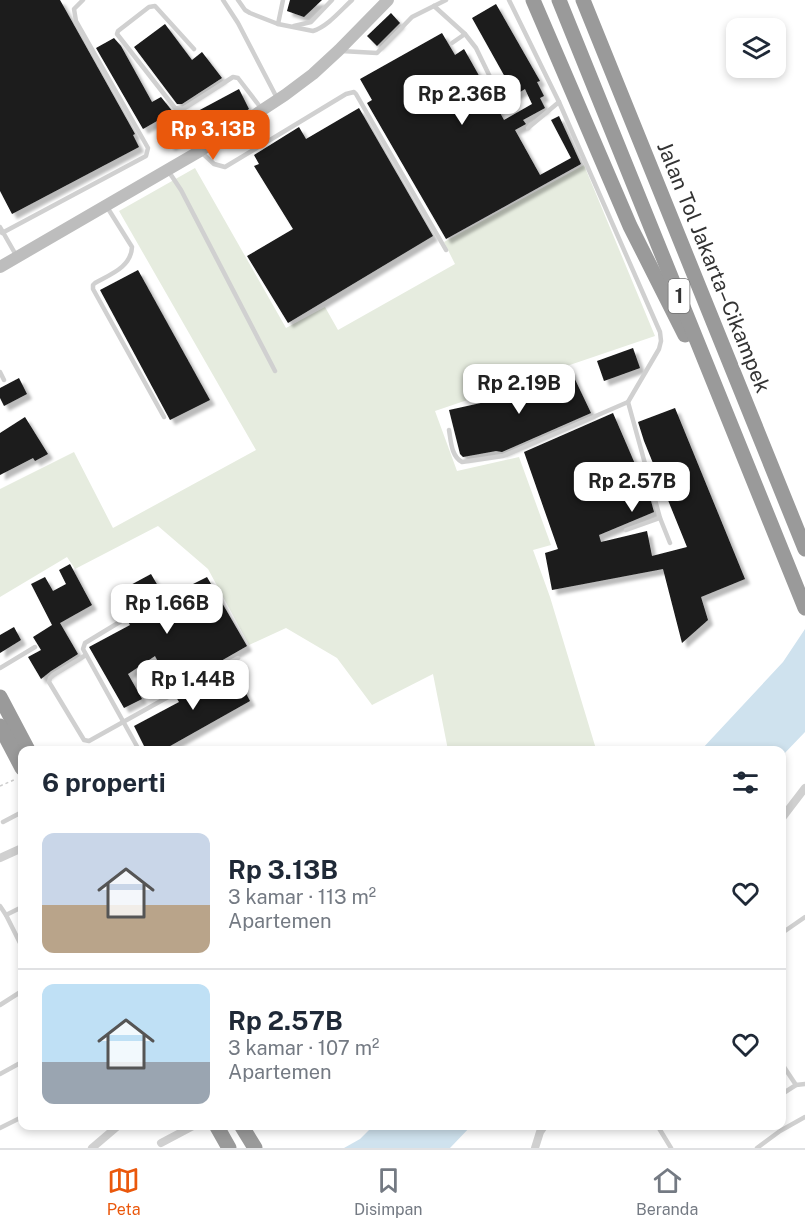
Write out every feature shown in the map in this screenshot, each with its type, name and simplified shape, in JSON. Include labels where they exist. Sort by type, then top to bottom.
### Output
[{"type":"highway","points":[[533,0],[630,226],[733,431]]},
{"type":"highway","name":"Jalan Tol Jakarta–Cikampek","points":[[559,0],[805,608]]},
{"type":"highway","name":"Jalan Tol Jakarta–Cikampek","points":[[583,0],[805,549]]},
{"type":"highway","points":[[0,698],[26,746]]},
{"type":"highway","points":[[0,726],[18,760]]},
{"type":"highway","points":[[218,1130],[227,1147]]},
{"type":"highway","points":[[244,1130],[255,1148]]},
{"type":"street","points":[[0,267],[200,151],[278,100],[339,51],[388,0]]},
{"type":"street","points":[[786,813],[805,788]]},
{"type":"street","points":[[0,858],[18,850]]},
{"type":"street","points":[[92,1148],[113,1130]]},
{"type":"street","points":[[161,1143],[186,1130]]},
{"type":"street","points":[[535,1148],[541,1130]]},
{"type":"lane","points":[[18,258],[1,230],[146,156],[148,152],[148,148],[76,21],[74,9],[83,0]]},
{"type":"lane","points":[[223,0],[238,23],[278,100]]},
{"type":"lane","points":[[238,0],[247,12],[278,24],[315,30],[333,18],[352,0]]},
{"type":"lane","points":[[278,24],[283,0]]},
{"type":"lane","points":[[287,26],[309,23],[332,0]]},
{"type":"lane","points":[[339,51],[378,53],[412,16],[447,0]]},
{"type":"lane","points":[[449,430],[455,455],[462,462],[503,456],[628,402],[659,349],[661,340],[660,332],[559,102],[509,0]]},
{"type":"lane","points":[[194,49],[155,6],[149,7],[117,34],[175,108],[183,109],[233,77],[238,78],[263,110]]},
{"type":"lane","points":[[434,6],[465,34],[476,48],[492,81]]},
{"type":"lane","points":[[452,43],[465,34]]},
{"type":"lane","points":[[200,151],[214,164],[225,167],[346,94],[354,92],[446,250]]},
{"type":"lane","points":[[528,128],[559,102]]},
{"type":"lane","points":[[168,170],[181,190],[274,371]]},
{"type":"lane","points":[[107,205],[132,247],[132,253],[124,266],[95,283],[93,290],[164,417]]},
{"type":"lane","points":[[0,372],[4,380]]},
{"type":"lane","points":[[628,402],[660,518],[670,543]]},
{"type":"lane","points":[[626,530],[660,518]]},
{"type":"lane","points":[[123,620],[85,643],[83,647],[137,746]]},
{"type":"lane","points":[[0,668],[35,647]]},
{"type":"lane","points":[[86,655],[53,675],[50,680],[70,718],[86,741],[238,658]]},
{"type":"lane","points":[[3,822],[18,814]]},
{"type":"lane","points":[[0,906],[18,940]]},
{"type":"lane","points":[[6,915],[18,909]]},
{"type":"lane","points":[[786,930],[805,917]]},
{"type":"lane","points":[[0,1005],[18,994]]},
{"type":"lane","points":[[0,1074],[18,1064]]},
{"type":"lane","points":[[786,1070],[796,1085]]},
{"type":"lane","points":[[786,1091],[796,1085],[805,1084]]},
{"type":"lane","points":[[786,1128],[805,1117]]},
{"type":"lane","points":[[0,1128],[18,1119]]},
{"type":"lane","points":[[660,1130],[671,1148]]},
{"type":"lane","points":[[757,1148],[780,1131]]},
{"type":"path","points":[[0,786],[18,778]]},
{"type":"shaded area","points":[[584,165],[655,336],[435,411],[457,471],[519,457],[551,545],[533,550],[550,597],[595,746],[447,746],[433,674],[372,705],[337,658],[286,628],[249,645],[208,569],[158,526],[75,569],[67,557],[0,597],[0,489],[74,452],[113,528],[256,450],[119,211],[195,168],[286,328],[325,307],[338,330],[455,264],[444,242]]},
{"type":"water","points":[[805,629],[805,732],[786,752],[786,746],[705,746],[783,662]]},
{"type":"water","points":[[369,1130],[467,1130],[450,1148],[344,1148],[360,1139]]},
{"type":"building","points":[[0,0],[60,0],[135,134],[133,135],[139,147],[12,214],[0,191]]},
{"type":"building","points":[[290,0],[322,0],[304,17],[287,11]]},
{"type":"building","points":[[496,4],[540,81],[537,82],[544,96],[540,98],[545,108],[523,120],[526,124],[515,130],[540,175],[571,158],[551,120],[559,116],[581,164],[446,239],[367,103],[372,100],[360,79],[442,33],[455,55],[464,49],[504,120],[532,104],[525,89],[515,95],[472,18]]},
{"type":"building","points":[[391,13],[400,23],[377,46],[367,36]]},
{"type":"building","points":[[165,24],[192,60],[202,52],[222,78],[182,104],[177,104],[134,47]]},
{"type":"building","points":[[114,38],[121,46],[152,102],[161,97],[173,112],[164,119],[168,127],[239,89],[249,109],[198,143],[192,134],[170,146],[157,121],[143,129],[96,48]]},
{"type":"building","points":[[359,108],[433,236],[288,323],[247,256],[293,229],[254,166],[259,164],[254,155],[299,127],[306,139]]},
{"type":"building","points":[[138,270],[210,400],[170,420],[100,290]]},
{"type":"building","points":[[633,348],[640,368],[604,381],[597,361]]},
{"type":"building","points":[[570,369],[591,413],[502,452],[463,457],[460,454],[449,410],[499,399],[497,395]]},
{"type":"building","points":[[19,378],[27,394],[4,406],[0,398],[0,388]]},
{"type":"building","points":[[675,408],[745,579],[701,597],[708,620],[682,643],[663,569],[552,590],[545,553],[558,549],[524,452],[613,413],[654,512],[599,535],[601,542],[647,531],[652,556],[687,547],[638,422]]},
{"type":"building","points":[[25,417],[48,454],[35,461],[33,458],[0,475],[0,433]]},
{"type":"building","points":[[70,564],[92,605],[60,623],[78,654],[41,679],[28,657],[41,650],[33,637],[52,625],[31,584],[45,577],[53,591],[66,584],[59,570]]},
{"type":"building","points":[[151,574],[165,598],[207,577],[247,646],[172,689],[155,656],[128,674],[142,699],[124,708],[89,647],[130,625],[112,595]]},
{"type":"building","points":[[14,627],[21,640],[0,653],[0,635]]},
{"type":"building","points":[[232,667],[250,701],[170,746],[144,746],[134,726],[179,702],[176,697]]}]
